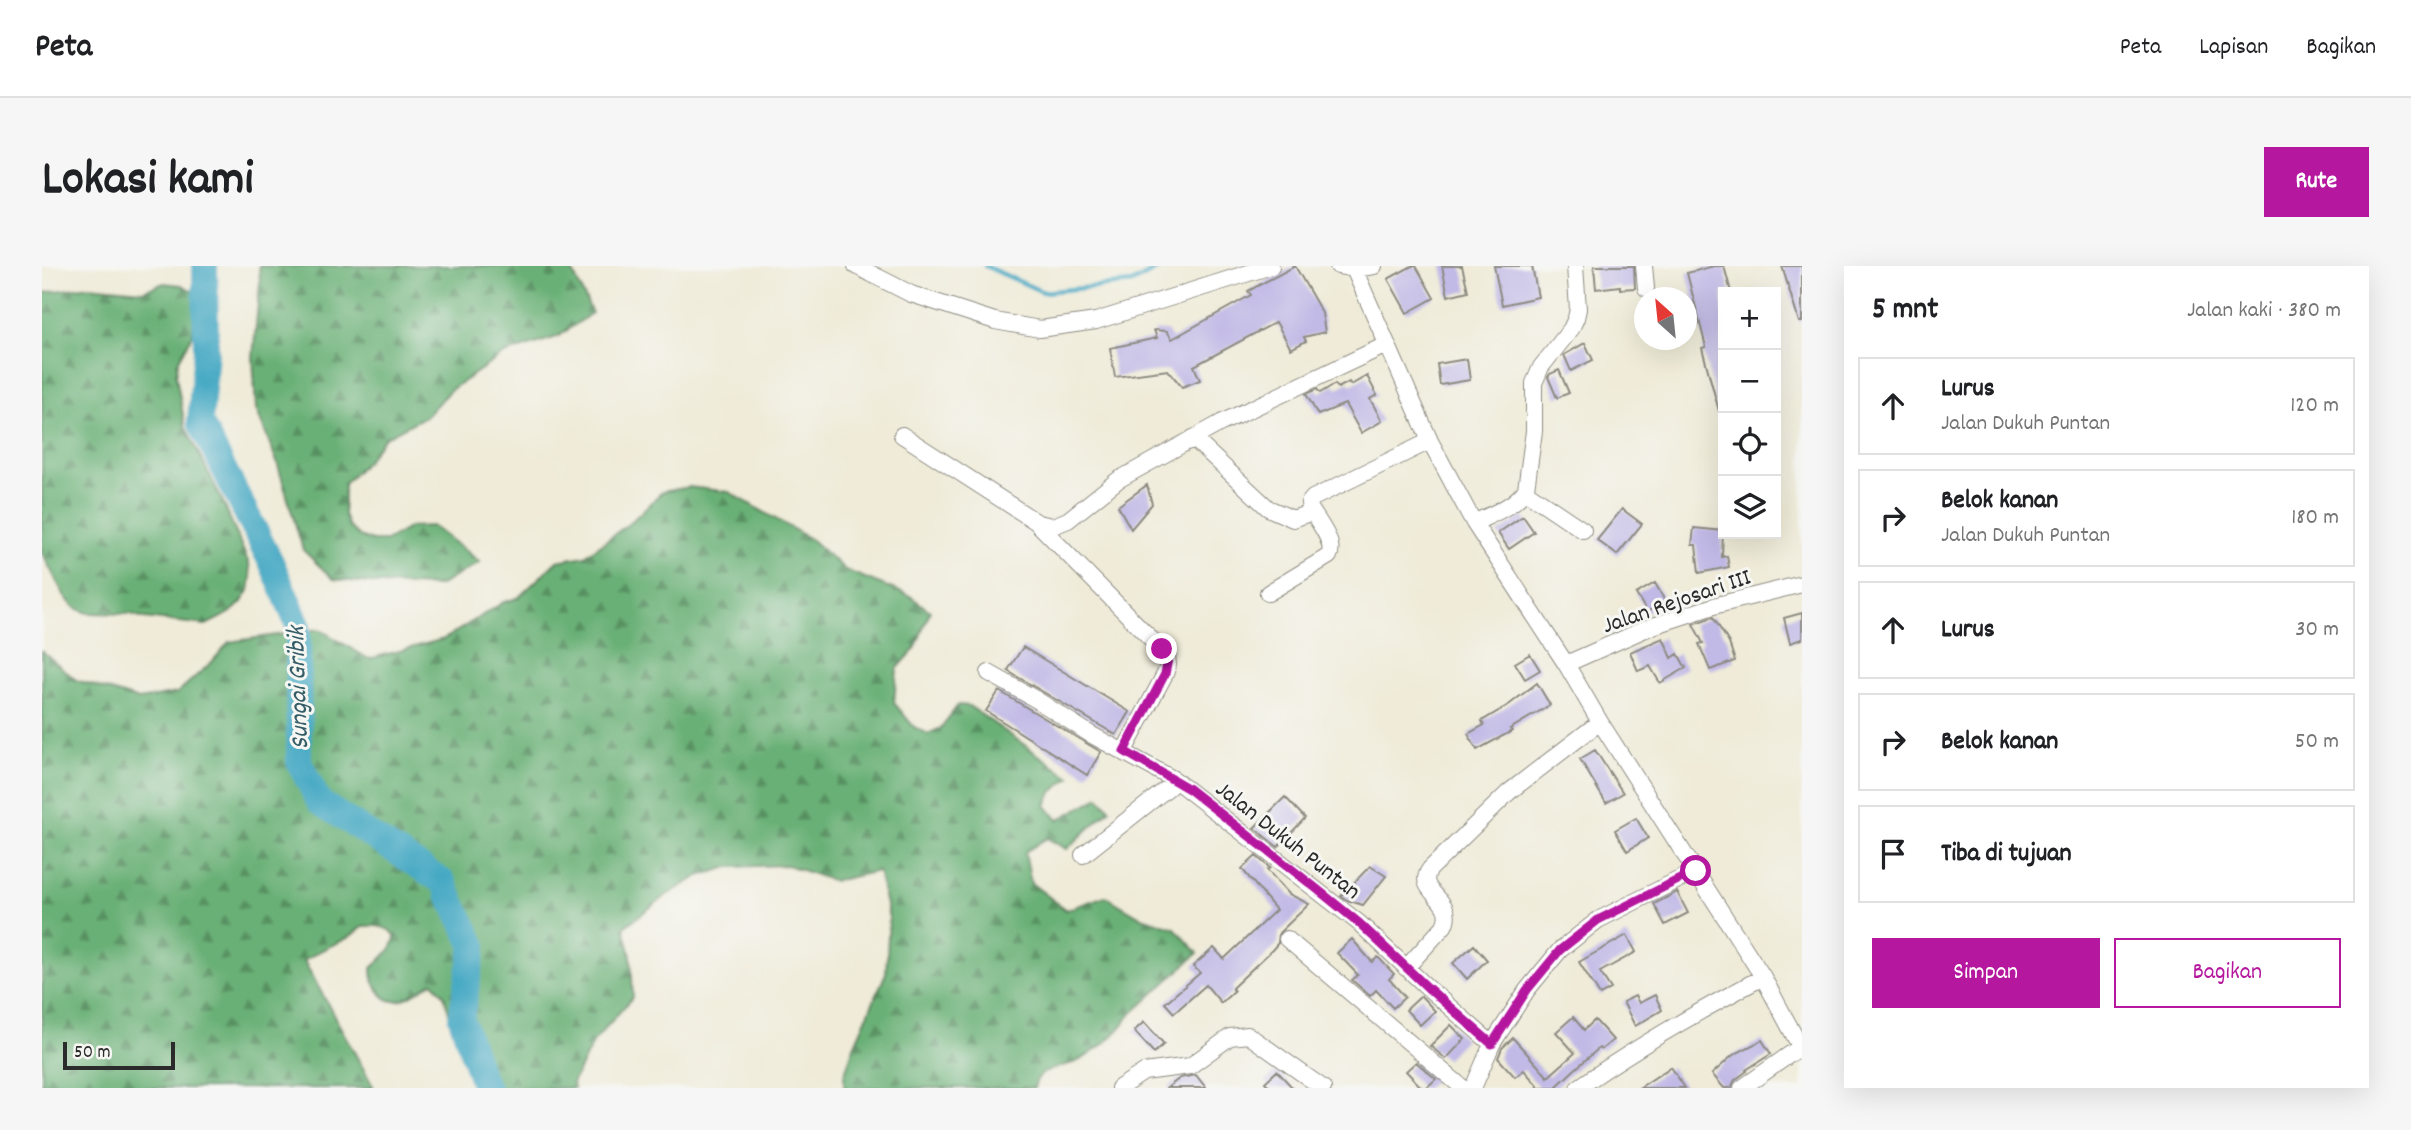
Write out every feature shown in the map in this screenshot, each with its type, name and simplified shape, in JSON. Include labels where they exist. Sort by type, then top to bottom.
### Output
[{"type":"street","points":[[856,266],[911,294],[1022,327],[1059,327],[1096,321],[1271,266]]},
{"type":"street","points":[[1374,266],[1346,268],[1430,441],[1474,523],[1763,976],[1801,1049],[1742,1088]]},
{"type":"street","points":[[1474,523],[1512,502],[1525,491],[1530,474],[1534,431],[1534,383],[1541,366],[1571,329],[1576,318],[1578,309],[1575,266]]},
{"type":"street","points":[[1644,266],[1646,287]]},
{"type":"street","points":[[1038,523],[1053,526],[1068,520],[1118,480],[1193,438],[1385,345]]},
{"type":"street","points":[[902,435],[1038,523],[1167,655],[1165,674],[1124,751]]},
{"type":"street","points":[[1193,438],[1268,508],[1293,519],[1312,512]]},
{"type":"street","points":[[1268,593],[1329,556],[1332,551],[1331,544],[1312,512],[1309,503],[1313,498],[1430,441]]},
{"type":"street","points":[[1525,491],[1583,530]]},
{"type":"street","name":"Jalan Rejosari III","points":[[1566,664],[1650,627],[1717,605],[1802,584]]},
{"type":"street","name":"Jalan Dukuh Puntan","points":[[989,673],[1175,780],[1349,915],[1492,1044]]},
{"type":"street","points":[[1406,968],[1447,919],[1445,908],[1427,884],[1426,874],[1509,792],[1600,722]]},
{"type":"street","points":[[1083,855],[1175,780]]},
{"type":"street","points":[[1473,1088],[1492,1044],[1527,990],[1560,950],[1598,920],[1696,871]]},
{"type":"street","points":[[1287,939],[1463,1088]]},
{"type":"street","points":[[1578,1088],[1681,1020],[1763,976]]},
{"type":"street","points":[[1119,1088],[1144,1072],[1190,1066],[1230,1037],[1248,1035],[1323,1088]]},
{"type":"green space","points":[[259,266],[570,266],[592,313],[557,337],[504,354],[449,391],[426,416],[384,438],[344,484],[344,514],[349,527],[359,536],[372,541],[386,541],[410,527],[432,526],[480,562],[439,586],[378,584],[333,579],[303,550],[277,462],[256,409],[253,357]]},
{"type":"green space","points":[[164,283],[181,285],[193,291],[197,305],[192,336],[178,362],[176,376],[185,426],[223,502],[249,564],[251,578],[249,591],[241,603],[230,613],[206,625],[131,614],[88,613],[75,608],[65,597],[42,553],[42,293],[89,286],[143,291]]},
{"type":"green space","points":[[689,487],[729,492],[812,540],[845,570],[910,596],[930,611],[915,649],[897,669],[894,703],[914,727],[928,734],[941,728],[958,705],[969,706],[1070,777],[1052,792],[1046,805],[1058,820],[1099,797],[1110,809],[1067,849],[1047,838],[1025,852],[1031,883],[1066,910],[1105,896],[1139,916],[1175,928],[1198,953],[1128,1017],[1099,1048],[1078,1061],[1045,1072],[1036,1081],[1034,1088],[844,1088],[844,1076],[854,1046],[886,973],[889,918],[878,871],[834,881],[787,865],[729,867],[699,876],[667,895],[624,927],[631,956],[633,997],[594,1041],[572,1083],[574,1088],[478,1088],[453,1027],[444,995],[433,982],[400,1000],[393,1001],[381,994],[374,982],[372,968],[390,949],[395,935],[385,928],[367,926],[304,961],[374,1088],[42,1088],[42,651],[76,680],[139,700],[177,693],[212,662],[229,642],[319,629],[369,659],[444,639],[504,602],[518,598],[557,561],[585,556],[631,522],[662,492]]},
{"type":"building","points":[[1295,266],[1322,313],[1325,332],[1304,337],[1306,341],[1291,349],[1276,322],[1194,366],[1200,380],[1182,387],[1168,370],[1115,377],[1110,348],[1157,338],[1154,330],[1167,331],[1172,339],[1251,295],[1248,291]]},
{"type":"building","points":[[1416,266],[1434,298],[1407,313],[1388,279]]},
{"type":"building","points":[[1442,266],[1462,266],[1468,291],[1448,296]]},
{"type":"building","points":[[1494,266],[1532,266],[1538,297],[1502,305]]},
{"type":"building","points":[[1594,266],[1634,266],[1634,288],[1620,289],[1620,286],[1596,289]]},
{"type":"building","points":[[1724,266],[1730,287],[1718,287],[1718,407],[1702,348],[1706,347],[1697,312],[1697,287],[1691,287],[1687,273]]},
{"type":"building","points":[[1782,266],[1802,266],[1802,322],[1799,322]]},
{"type":"building","points":[[1585,343],[1593,360],[1571,371],[1564,355]]},
{"type":"building","points":[[1467,359],[1470,380],[1440,385],[1437,364]]},
{"type":"building","points":[[1559,370],[1569,393],[1557,398],[1548,377]]},
{"type":"building","points":[[1367,376],[1377,395],[1370,399],[1382,421],[1361,433],[1345,404],[1318,415],[1306,394],[1317,389],[1320,393],[1335,384],[1338,388],[1349,382],[1351,385]]},
{"type":"building","points":[[1147,485],[1152,504],[1131,529],[1118,506]]},
{"type":"building","points":[[1622,509],[1642,524],[1617,555],[1597,540]]},
{"type":"building","points":[[1523,516],[1534,532],[1509,549],[1498,533]]},
{"type":"building","points":[[1694,528],[1718,530],[1718,539],[1723,539],[1722,557],[1727,556],[1729,567],[1699,573],[1696,545],[1692,545]]},
{"type":"building","points":[[1655,583],[1665,601],[1647,612],[1636,594]]},
{"type":"building","points":[[1802,613],[1802,639],[1790,643],[1784,618]]},
{"type":"building","points":[[1713,617],[1729,643],[1735,661],[1710,670],[1699,644],[1703,643],[1693,624]]},
{"type":"building","points":[[1663,638],[1672,658],[1678,654],[1686,668],[1660,683],[1650,666],[1638,671],[1630,652]]},
{"type":"building","points":[[1023,647],[1130,712],[1116,735],[1011,673],[1008,670]]},
{"type":"building","points":[[1530,654],[1540,670],[1525,679],[1515,663]]},
{"type":"building","points":[[1537,683],[1550,705],[1510,729],[1512,731],[1477,750],[1468,734],[1484,725],[1482,721]]},
{"type":"building","points":[[999,691],[1101,752],[1087,775],[986,711]]},
{"type":"building","points":[[1595,750],[1623,793],[1606,803],[1580,759]]},
{"type":"building","points":[[1285,797],[1305,818],[1278,847],[1254,828]]},
{"type":"building","points":[[1636,818],[1648,838],[1627,851],[1615,830]]},
{"type":"building","points":[[1256,856],[1270,868],[1267,870],[1289,894],[1309,904],[1279,933],[1278,943],[1232,988],[1234,991],[1221,1003],[1206,985],[1174,1013],[1165,1003],[1200,973],[1193,966],[1214,948],[1224,959],[1276,910],[1242,869]]},
{"type":"building","points":[[1370,866],[1386,876],[1363,905],[1341,896]]},
{"type":"building","points":[[1677,892],[1688,913],[1665,925],[1654,904]]},
{"type":"building","points":[[1627,935],[1636,952],[1600,972],[1611,989],[1600,995],[1579,962]]},
{"type":"building","points":[[1352,939],[1372,962],[1378,957],[1394,974],[1389,979],[1405,997],[1393,1008],[1376,990],[1370,996],[1352,980],[1358,975],[1337,953]]},
{"type":"building","points":[[1474,945],[1487,960],[1467,979],[1453,963]]},
{"type":"building","points":[[1655,995],[1662,1010],[1635,1026],[1623,1002],[1635,996],[1639,1003]]},
{"type":"building","points":[[1421,996],[1435,1011],[1420,1025],[1406,1010]]},
{"type":"building","points":[[1573,1017],[1584,1030],[1595,1020],[1613,1040],[1601,1050],[1599,1048],[1557,1086],[1558,1088],[1536,1088],[1538,1086],[1524,1070],[1515,1077],[1498,1058],[1502,1048],[1513,1038],[1548,1077],[1575,1053],[1556,1032]]},
{"type":"building","points":[[1144,1022],[1164,1044],[1154,1053],[1134,1031]]},
{"type":"building","points":[[1451,1025],[1465,1039],[1446,1059],[1430,1046]]},
{"type":"building","points":[[1762,1040],[1771,1054],[1746,1070],[1731,1088],[1724,1088],[1712,1074],[1733,1055]]},
{"type":"building","points":[[1416,1062],[1436,1079],[1426,1088],[1422,1088],[1406,1071]]},
{"type":"building","points":[[1671,1067],[1685,1088],[1639,1088]]},
{"type":"building","points":[[1277,1071],[1293,1088],[1271,1088],[1265,1082]]},
{"type":"building","points":[[1196,1075],[1206,1088],[1167,1088],[1180,1078]]},
{"type":"waterway","name":"Sungai Gribik","points":[[205,266],[206,351],[200,422],[272,564],[298,625],[299,762],[319,802],[443,882],[474,946],[461,1018],[487,1088]]},
{"type":"waterway","points":[[985,266],[1043,292],[1132,283],[1163,266]]},
{"type":"route","points":[[1162,649],[1168,659],[1165,674],[1124,751],[1189,789],[1317,889],[1359,923],[1492,1044],[1527,990],[1560,950],[1598,920],[1696,871]]}]
